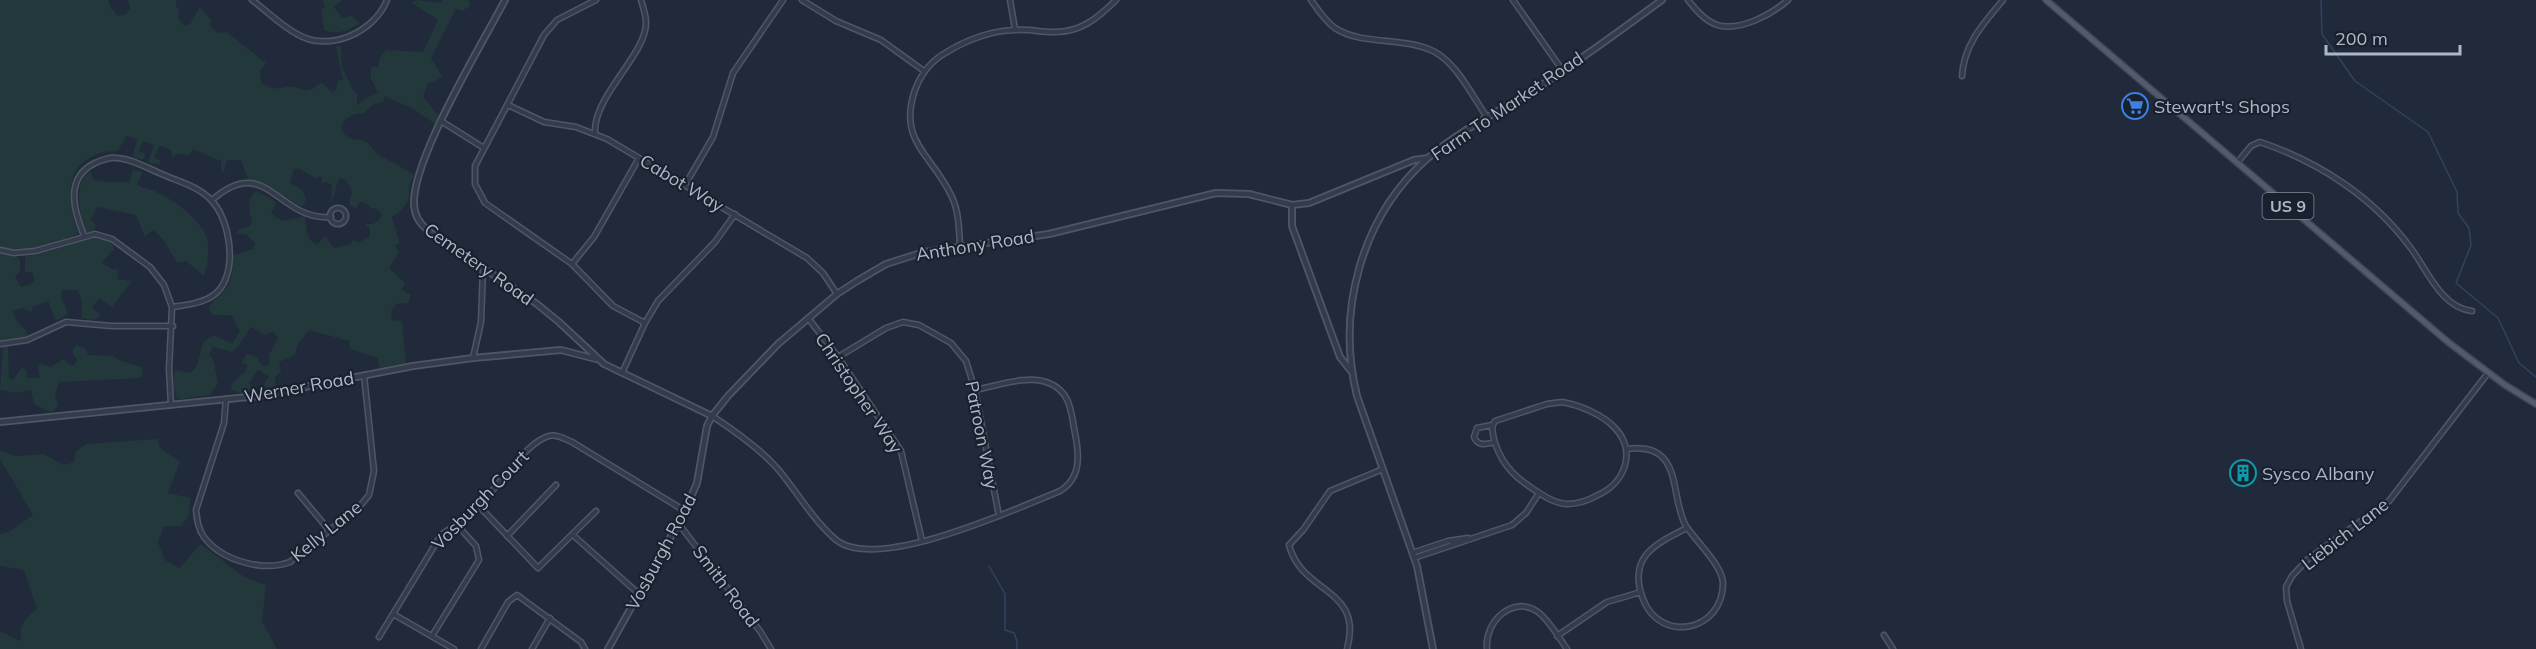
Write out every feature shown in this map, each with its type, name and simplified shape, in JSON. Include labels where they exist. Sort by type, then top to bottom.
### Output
[{"type":"main road","name":"US 9","points":[[2046,0],[2448,342],[2488,373],[2536,404]]},
{"type":"street","points":[[252,0],[298,36],[327,42],[353,34],[366,27],[381,11],[387,0]]},
{"type":"street","name":"Cemetery Road","points":[[505,0],[441,121],[420,168],[414,201],[415,212],[420,224],[431,234],[560,322],[597,359],[712,416]]},
{"type":"street","points":[[596,0],[564,15],[550,27],[535,50],[484,148],[475,166],[474,175],[479,196],[485,204],[572,264],[613,306],[645,323]]},
{"type":"street","points":[[595,133],[595,123],[605,101],[643,37],[646,22],[641,0]]},
{"type":"street","points":[[685,185],[713,137],[733,73],[783,0]]},
{"type":"street","points":[[802,0],[836,21],[881,40],[924,71]]},
{"type":"street","points":[[1010,0],[1015,29]]},
{"type":"street","points":[[960,246],[958,214],[952,196],[918,145],[909,120],[916,88],[924,71],[944,53],[987,35],[1015,29],[1066,32],[1092,21],[1116,0]]},
{"type":"street","points":[[1513,0],[1563,71]]},
{"type":"street","name":"Farm To Market Road","points":[[1433,649],[1413,556],[1357,396],[1351,371],[1350,312],[1362,258],[1385,210],[1409,178],[1428,158],[1563,71],[1662,0]]},
{"type":"street","points":[[1688,0],[1708,20],[1724,27],[1755,20],[1788,0]]},
{"type":"street","points":[[1962,76],[1965,54],[1976,32],[2003,0]]},
{"type":"street","points":[[1314,1],[1329,24],[1344,33],[1419,46],[1435,53],[1452,66],[1488,118]]},
{"type":"street","name":"Cabot Way","points":[[508,105],[544,122],[595,133],[639,158],[735,214],[814,264],[837,294]]},
{"type":"street","points":[[441,121],[484,148]]},
{"type":"street","points":[[2237,163],[2251,146],[2260,142],[2316,167],[2345,184],[2386,217],[2449,300],[2459,308],[2472,311]]},
{"type":"street","points":[[84,236],[74,204],[75,187],[84,170],[110,158],[127,159],[189,186],[212,200],[225,225],[228,243],[227,275],[223,285],[208,300],[172,307]]},
{"type":"street","points":[[572,264],[594,237],[639,158]]},
{"type":"street","name":"Anthony Road","points":[[712,416],[747,374],[808,317],[837,294],[886,264],[906,256],[1049,234],[1215,193],[1249,194],[1292,205],[1309,203],[1414,160],[1428,158]]},
{"type":"street","points":[[212,200],[233,184],[244,182],[262,187],[306,213],[331,217]]},
{"type":"street","points":[[1292,205],[1292,226],[1342,362],[1351,371]]},
{"type":"street","points":[[338,209],[344,211],[346,215],[344,221],[338,224],[332,221],[331,217],[332,212],[338,209]]},
{"type":"street","points":[[622,372],[658,301],[715,242],[735,214]]},
{"type":"street","points":[[0,250],[14,253],[35,251],[84,236],[104,235],[128,250],[158,277],[172,307],[169,369],[171,405]]},
{"type":"street","points":[[473,358],[481,322],[483,268]]},
{"type":"street","name":"Christopher Way","points":[[808,317],[838,357],[900,451],[922,541]]},
{"type":"street","points":[[0,344],[27,340],[66,322],[133,327],[172,326]]},
{"type":"street","name":"Patroon Way","points":[[838,357],[886,328],[908,322],[919,325],[951,343],[966,361],[975,390],[999,516]]},
{"type":"street","name":"Werner Road","points":[[0,422],[258,396],[364,375],[473,358],[561,350],[597,359]]},
{"type":"street","name":"Liebich Lane","points":[[2301,649],[2287,601],[2286,587],[2292,576],[2308,559],[2390,501],[2488,373]]},
{"type":"street","name":"Kelly Lane","points":[[226,399],[224,423],[196,510],[197,523],[204,537],[228,555],[247,563],[272,566],[290,562],[360,506],[369,495],[373,483],[364,375]]},
{"type":"street","points":[[712,416],[761,453],[833,537],[850,548],[868,550],[945,536],[1065,488],[1074,475],[1080,454],[1068,401],[1064,393],[1052,384],[1036,380],[975,390]]},
{"type":"street","points":[[1492,425],[1496,442],[1510,471],[1539,493],[1567,504],[1586,501],[1605,492],[1621,477],[1627,461],[1627,449],[1614,426],[1571,404],[1547,404],[1478,428],[1474,437],[1478,442],[1483,445],[1496,442]]},
{"type":"street","name":"Vosburgh Road","points":[[608,649],[685,511],[696,483],[712,416]]},
{"type":"street","name":"Vosburgh Court","points":[[379,637],[441,535],[458,526],[479,506],[530,447],[543,438],[554,435],[572,442],[685,511]]},
{"type":"street","points":[[1627,449],[1640,448],[1651,452],[1670,468],[1683,520],[1720,571],[1723,582],[1718,606],[1698,625],[1684,628],[1669,625],[1648,612],[1638,574],[1651,548],[1687,528]]},
{"type":"street","points":[[1347,649],[1351,626],[1346,609],[1305,573],[1289,545],[1304,530],[1330,491],[1383,469]]},
{"type":"street","points":[[507,536],[556,485]]},
{"type":"street","points":[[298,493],[329,530]]},
{"type":"street","points":[[1413,556],[1512,525],[1526,513],[1539,493]]},
{"type":"street","points":[[479,506],[538,568],[574,536],[596,511]]},
{"type":"street","name":"Smith Road","points":[[679,524],[760,631],[771,649]]},
{"type":"street","points":[[432,636],[478,560],[476,546],[458,526]]},
{"type":"street","points":[[574,536],[639,594]]},
{"type":"street","points":[[1557,636],[1607,602],[1641,592]]},
{"type":"street","points":[[481,649],[508,602],[517,595],[581,642],[585,649]]},
{"type":"street","points":[[1487,649],[1488,629],[1494,620],[1503,612],[1521,607],[1531,608],[1540,614],[1567,649]]},
{"type":"street","points":[[393,614],[454,649]]},
{"type":"street","points":[[532,649],[550,618]]},
{"type":"street","points":[[1884,635],[1893,649]]},
{"type":"green space","points":[[0,0],[108,0],[118,16],[126,14],[130,8],[128,0],[176,0],[176,6],[179,9],[178,18],[184,26],[190,24],[200,7],[211,20],[210,26],[214,30],[220,33],[227,32],[266,63],[260,71],[261,82],[271,88],[295,87],[307,90],[322,83],[333,93],[338,81],[343,80],[336,47],[339,45],[342,67],[357,94],[357,106],[361,101],[378,92],[371,79],[371,67],[379,67],[379,59],[386,50],[423,52],[438,20],[412,3],[416,0],[441,3],[443,0],[469,0],[470,6],[462,11],[456,9],[431,58],[442,76],[435,82],[428,83],[423,97],[439,116],[435,124],[412,108],[384,96],[384,101],[372,105],[364,113],[350,116],[341,127],[344,134],[353,140],[360,139],[367,142],[376,153],[415,175],[411,181],[406,204],[392,217],[400,243],[395,246],[399,253],[389,268],[405,283],[402,290],[411,295],[408,303],[396,304],[391,312],[392,320],[402,321],[406,363],[379,368],[378,358],[350,349],[349,341],[309,330],[298,344],[295,355],[279,362],[281,371],[275,377],[276,387],[266,391],[264,384],[269,376],[258,370],[249,384],[255,391],[244,394],[231,390],[232,383],[246,371],[247,364],[241,364],[247,353],[256,357],[263,366],[269,365],[269,355],[278,338],[273,332],[264,335],[251,327],[232,352],[213,347],[209,355],[213,359],[218,383],[210,395],[178,399],[175,392],[174,373],[176,370],[190,373],[197,366],[203,342],[214,335],[232,344],[240,331],[231,315],[212,315],[209,309],[230,281],[232,256],[253,249],[255,243],[247,235],[236,233],[239,229],[249,227],[252,223],[249,206],[253,194],[256,191],[275,201],[271,213],[282,221],[305,216],[310,239],[317,245],[325,236],[334,248],[348,245],[354,240],[358,243],[370,236],[370,229],[365,224],[373,224],[382,214],[376,208],[371,209],[366,203],[360,202],[356,208],[350,206],[351,188],[344,179],[339,178],[331,205],[332,185],[326,182],[321,184],[322,178],[319,176],[317,179],[300,169],[294,169],[290,183],[302,190],[306,198],[303,207],[270,187],[248,179],[241,160],[227,160],[224,172],[221,171],[221,161],[193,149],[190,155],[178,154],[172,157],[171,150],[160,146],[154,157],[161,161],[159,164],[148,163],[154,145],[143,141],[139,151],[146,154],[143,160],[133,157],[137,139],[126,136],[118,151],[104,152],[90,157],[74,174],[70,197],[78,234],[36,249],[0,249]]},
{"type":"green space","points":[[322,0],[342,0],[334,7],[342,18],[352,16],[360,23],[343,31],[324,30],[321,10],[325,6]]},
{"type":"green space","points":[[133,170],[143,172],[137,184],[177,204],[198,223],[207,238],[207,262],[204,276],[186,261],[177,263],[163,239],[153,230],[145,237],[136,215],[97,207],[91,220],[96,225],[93,232],[85,232],[79,191],[85,176],[91,171],[93,179],[96,180],[129,182]]},
{"type":"green space","points":[[98,236],[111,241],[114,249],[102,263],[114,270],[119,269],[117,279],[132,281],[112,307],[99,298],[92,308],[101,316],[93,320],[81,318],[82,301],[78,290],[62,290],[61,296],[68,314],[56,321],[48,301],[33,307],[31,312],[22,308],[12,311],[18,323],[26,330],[28,337],[0,341],[0,253],[20,259],[20,271],[15,277],[21,287],[35,282],[32,272],[25,272],[25,257]]},
{"type":"green space","points":[[77,345],[85,348],[88,355],[113,356],[141,367],[143,370],[141,378],[59,382],[55,395],[58,405],[52,413],[34,404],[31,390],[16,393],[0,390],[3,347],[8,346],[9,378],[13,380],[22,367],[27,372],[27,378],[40,378],[38,366],[40,363],[51,367],[63,359],[70,365],[74,365],[77,360],[73,355],[73,348]]},
{"type":"green space","points":[[158,439],[160,448],[180,462],[168,493],[191,498],[189,514],[182,526],[164,526],[158,542],[165,560],[179,568],[201,544],[244,577],[266,585],[262,621],[277,649],[0,649],[0,631],[21,641],[23,623],[37,609],[24,570],[0,566],[0,534],[9,532],[33,515],[0,459],[0,451],[16,456],[44,454],[64,465],[74,462],[76,451],[86,444]]},
{"type":"waterway","points":[[2321,0],[2322,34],[2355,81],[2428,132],[2457,192],[2458,213],[2469,228],[2471,245],[2456,283],[2498,318],[2519,363],[2536,377]]},
{"type":"waterway","points":[[989,566],[1005,594],[1005,630],[1014,633],[1017,649]]},
{"type":"place","name":"Stewart's Shops","points":[[2135,106]]},
{"type":"place","name":"Sysco Albany","points":[[2243,473]]}]
